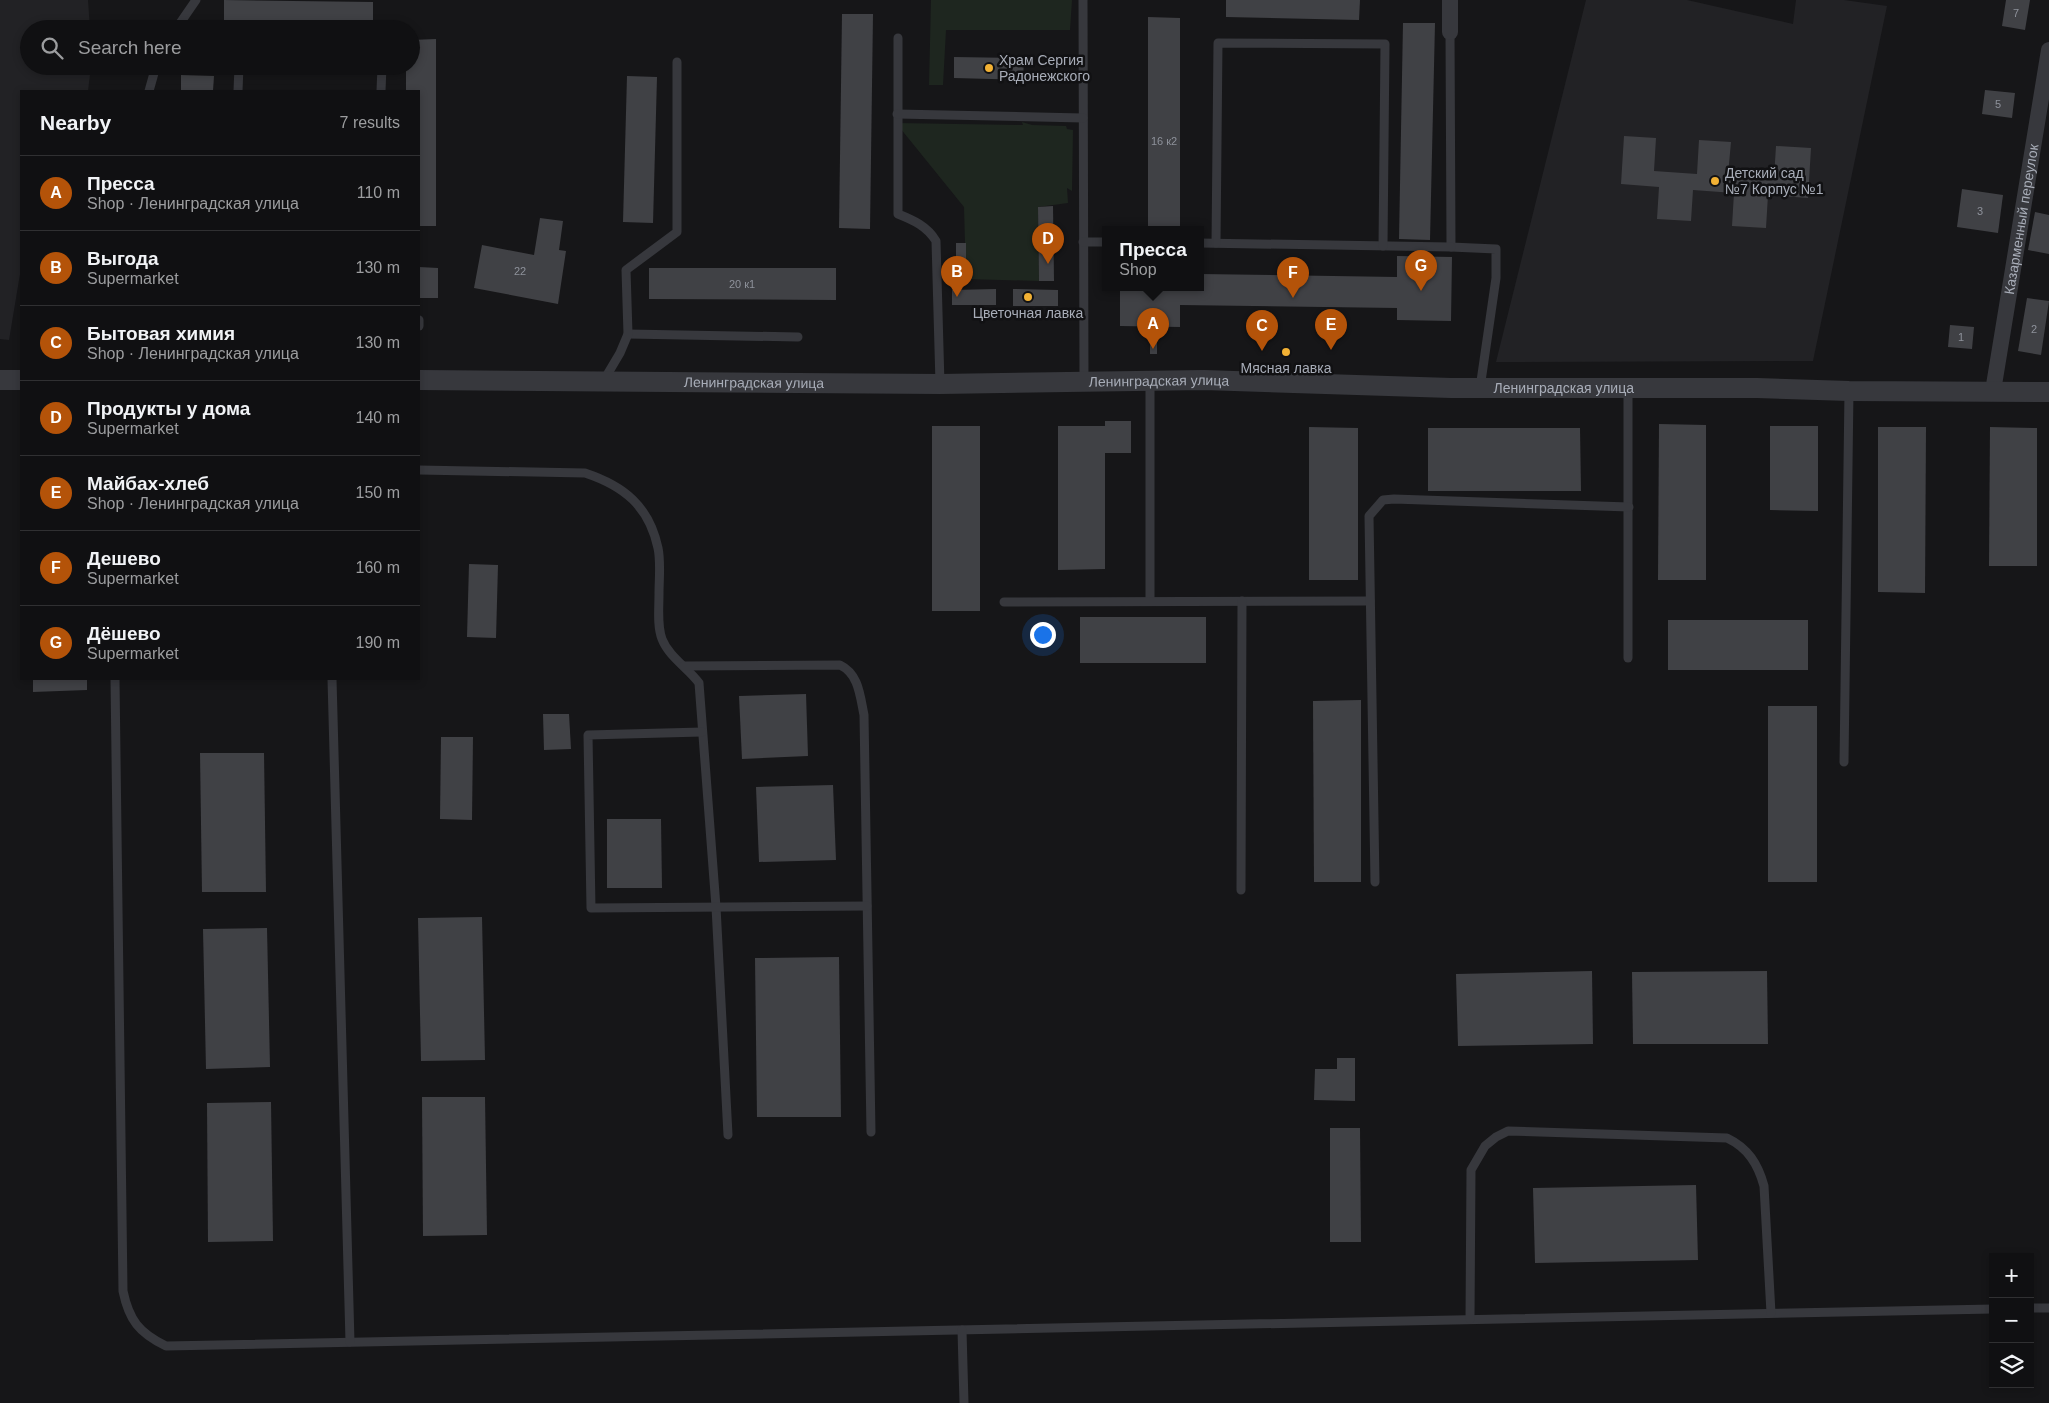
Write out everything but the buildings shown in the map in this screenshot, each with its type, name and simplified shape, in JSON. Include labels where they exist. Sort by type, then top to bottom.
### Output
[{"type":"street","points":[[1450,0],[1450,32]]},
{"type":"street","name":"Казарменный переулок","points":[[1993,391],[2049,50]]},
{"type":"street","points":[[0,380],[20,380]]},
{"type":"street","name":"Ленинградская улица","points":[[420,380],[940,384],[1150,381],[1480,388],[1757,388],[1849,391],[2049,392]]},
{"type":"lane","points":[[182,20],[196,0]]},
{"type":"lane","points":[[1083,0],[1084,381]]},
{"type":"lane","points":[[1450,32],[1450,247]]},
{"type":"lane","points":[[898,38],[898,214],[917,222],[930,232],[936,240],[940,384]]},
{"type":"lane","points":[[1216,243],[1218,42],[1385,44],[1382,246]]},
{"type":"lane","points":[[603,382],[620,353],[628,334],[626,270],[677,232],[677,62]]},
{"type":"lane","points":[[149,90],[153,75]]},
{"type":"lane","points":[[238,90],[239,75]]},
{"type":"lane","points":[[381,90],[382,75]]},
{"type":"lane","points":[[897,114],[1083,118]]},
{"type":"lane","points":[[1083,242],[1102,242]]},
{"type":"lane","points":[[1204,243],[1496,249],[1496,278],[1480,388]]},
{"type":"lane","points":[[628,334],[798,338]]},
{"type":"lane","points":[[1150,381],[1150,601]]},
{"type":"lane","points":[[1628,388],[1628,658]]},
{"type":"lane","points":[[1844,762],[1849,391]]},
{"type":"lane","points":[[420,470],[585,473],[608,480],[625,493],[642,510],[653,533],[658,549],[659,623],[662,638],[668,651],[699,683],[716,906],[728,1135]]},
{"type":"lane","points":[[1374,882],[1369,516],[1383,500],[1394,499],[1628,507]]},
{"type":"lane","points":[[1004,602],[1370,600]]},
{"type":"lane","points":[[1241,890],[1242,601]]},
{"type":"lane","points":[[684,666],[840,665],[849,669],[855,677],[864,715],[871,1132]]},
{"type":"lane","points":[[115,680],[123,1281],[127,1309],[135,1323],[152,1339],[166,1346],[1989,1309]]},
{"type":"lane","points":[[332,680],[350,1342]]},
{"type":"lane","points":[[702,732],[588,735],[591,908],[867,906]]},
{"type":"lane","points":[[1470,1320],[1471,1170],[1485,1146],[1496,1137],[1508,1131],[1727,1138],[1736,1142],[1750,1154],[1760,1170],[1764,1186],[1771,1314]]},
{"type":"lane","points":[[2034,1308],[2049,1308]]},
{"type":"lane","points":[[962,1330],[964,1403]]},
{"type":"shaded area","points":[[0,0],[88,0],[89,20],[20,20],[20,75],[90,75],[88,90],[20,90],[20,274],[9,340],[0,339]]},
{"type":"shaded area","points":[[931,0],[1072,0],[1070,30],[946,30],[943,85],[929,85]]},
{"type":"shaded area","points":[[1586,0],[1687,0],[1793,24],[1796,0],[1844,0],[1887,6],[1813,361],[1496,362]]},
{"type":"shaded area","points":[[1022,122],[1032,125],[1066,126],[1067,129],[1073,130],[1072,191],[1067,188],[1068,203],[1038,207],[1039,281],[966,279],[964,207],[896,123],[1023,125]]},
{"type":"place","name":"Храм Сергия Радонежского","points":[[989,68]]},
{"type":"place","name":"Детский сад №7 Корпус №1","points":[[1715,181]]},
{"type":"place","name":"Продукты у дома","points":[[1048,264]]},
{"type":"place","name":"Дёшево","points":[[1421,291]]},
{"type":"place","name":"Выгода","points":[[957,297]]},
{"type":"place","name":"Цветочная лавка","points":[[1028,297]]},
{"type":"place","name":"Дешево","points":[[1293,298]]},
{"type":"place","name":"Пресса","points":[[1153,349]]},
{"type":"place","name":"Майбах-хлеб","points":[[1331,350]]},
{"type":"place","name":"Бытовая химия","points":[[1262,351]]},
{"type":"place","name":"Мясная лавка","points":[[1286,352]]}]
